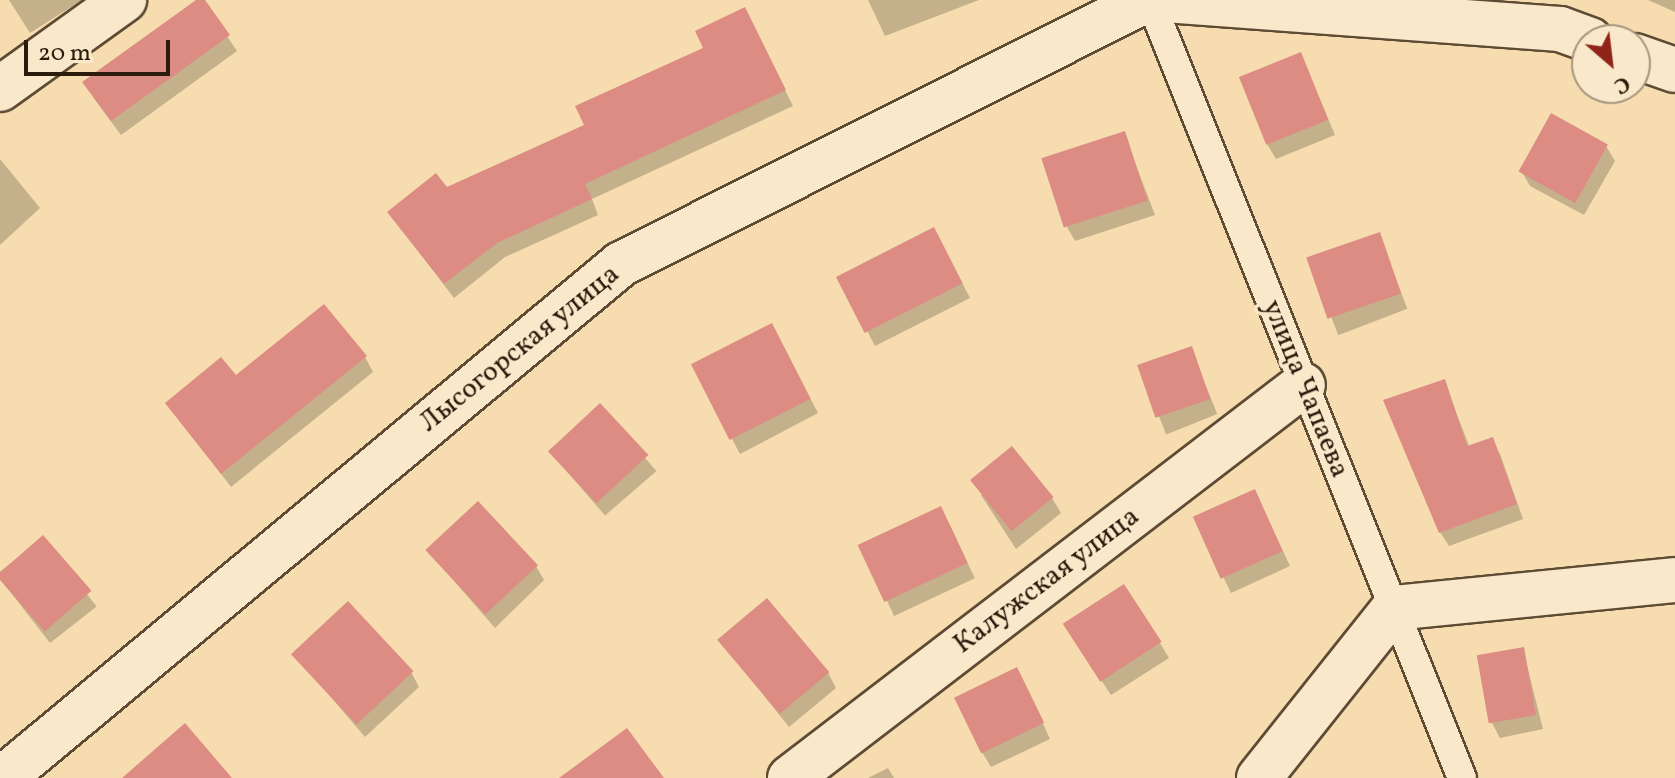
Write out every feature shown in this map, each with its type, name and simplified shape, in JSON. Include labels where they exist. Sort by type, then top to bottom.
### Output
[{"type":"street","points":[[0,89],[124,0]]},
{"type":"street","name":"Лысогорская улица","points":[[3,778],[621,264],[1149,0]]},
{"type":"street","points":[[1165,0],[1560,29],[1571,33]]},
{"type":"street","points":[[1651,62],[1675,70]]},
{"type":"street","name":"Калужская улица","points":[[790,778],[1303,385]]},
{"type":"street","points":[[1259,778],[1394,608],[1675,580]]},
{"type":"lane","name":"улица Чапаева","points":[[1149,0],[1462,778]]},
{"type":"building","points":[[196,0],[205,0],[230,35],[111,121],[82,82]]},
{"type":"building","points":[[745,7],[786,90],[585,184],[592,199],[497,243],[444,284],[387,212],[436,173],[447,187],[584,125],[575,106],[703,48],[695,31]]},
{"type":"building","points":[[1301,52],[1328,120],[1266,145],[1239,77]]},
{"type":"building","points":[[1551,113],[1608,145],[1575,203],[1519,172]]},
{"type":"building","points":[[1125,131],[1148,200],[1064,228],[1041,158]]},
{"type":"building","points":[[934,227],[963,283],[865,333],[836,277]]},
{"type":"building","points":[[1380,232],[1401,293],[1327,319],[1306,257]]},
{"type":"building","points":[[324,304],[367,356],[221,474],[165,403],[221,357],[236,375]]},
{"type":"building","points":[[772,323],[811,399],[730,440],[691,364]]},
{"type":"building","points":[[1192,346],[1210,399],[1155,418],[1137,365]]},
{"type":"building","points":[[1445,379],[1467,446],[1493,437],[1517,504],[1439,533],[1383,400]]},
{"type":"building","points":[[600,403],[648,455],[596,503],[548,451]]},
{"type":"building","points":[[1012,446],[1054,497],[1012,531],[970,480]]},
{"type":"building","points":[[1255,489],[1283,551],[1221,579],[1193,517]]},
{"type":"building","points":[[478,501],[538,565],[485,614],[425,550]]},
{"type":"building","points":[[941,506],[968,563],[884,602],[858,545]]},
{"type":"building","points":[[43,535],[92,591],[45,632],[0,580],[0,572]]},
{"type":"building","points":[[1124,584],[1162,642],[1100,682],[1063,624]]},
{"type":"building","points":[[767,598],[829,672],[780,714],[717,640]]},
{"type":"building","points":[[348,601],[413,671],[356,724],[291,654]]},
{"type":"building","points":[[1524,647],[1536,715],[1489,723],[1477,655]]},
{"type":"building","points":[[1017,667],[1044,723],[981,753],[954,698]]},
{"type":"building","points":[[185,723],[232,778],[122,778]]},
{"type":"building","points":[[627,728],[664,778],[559,778]]}]
